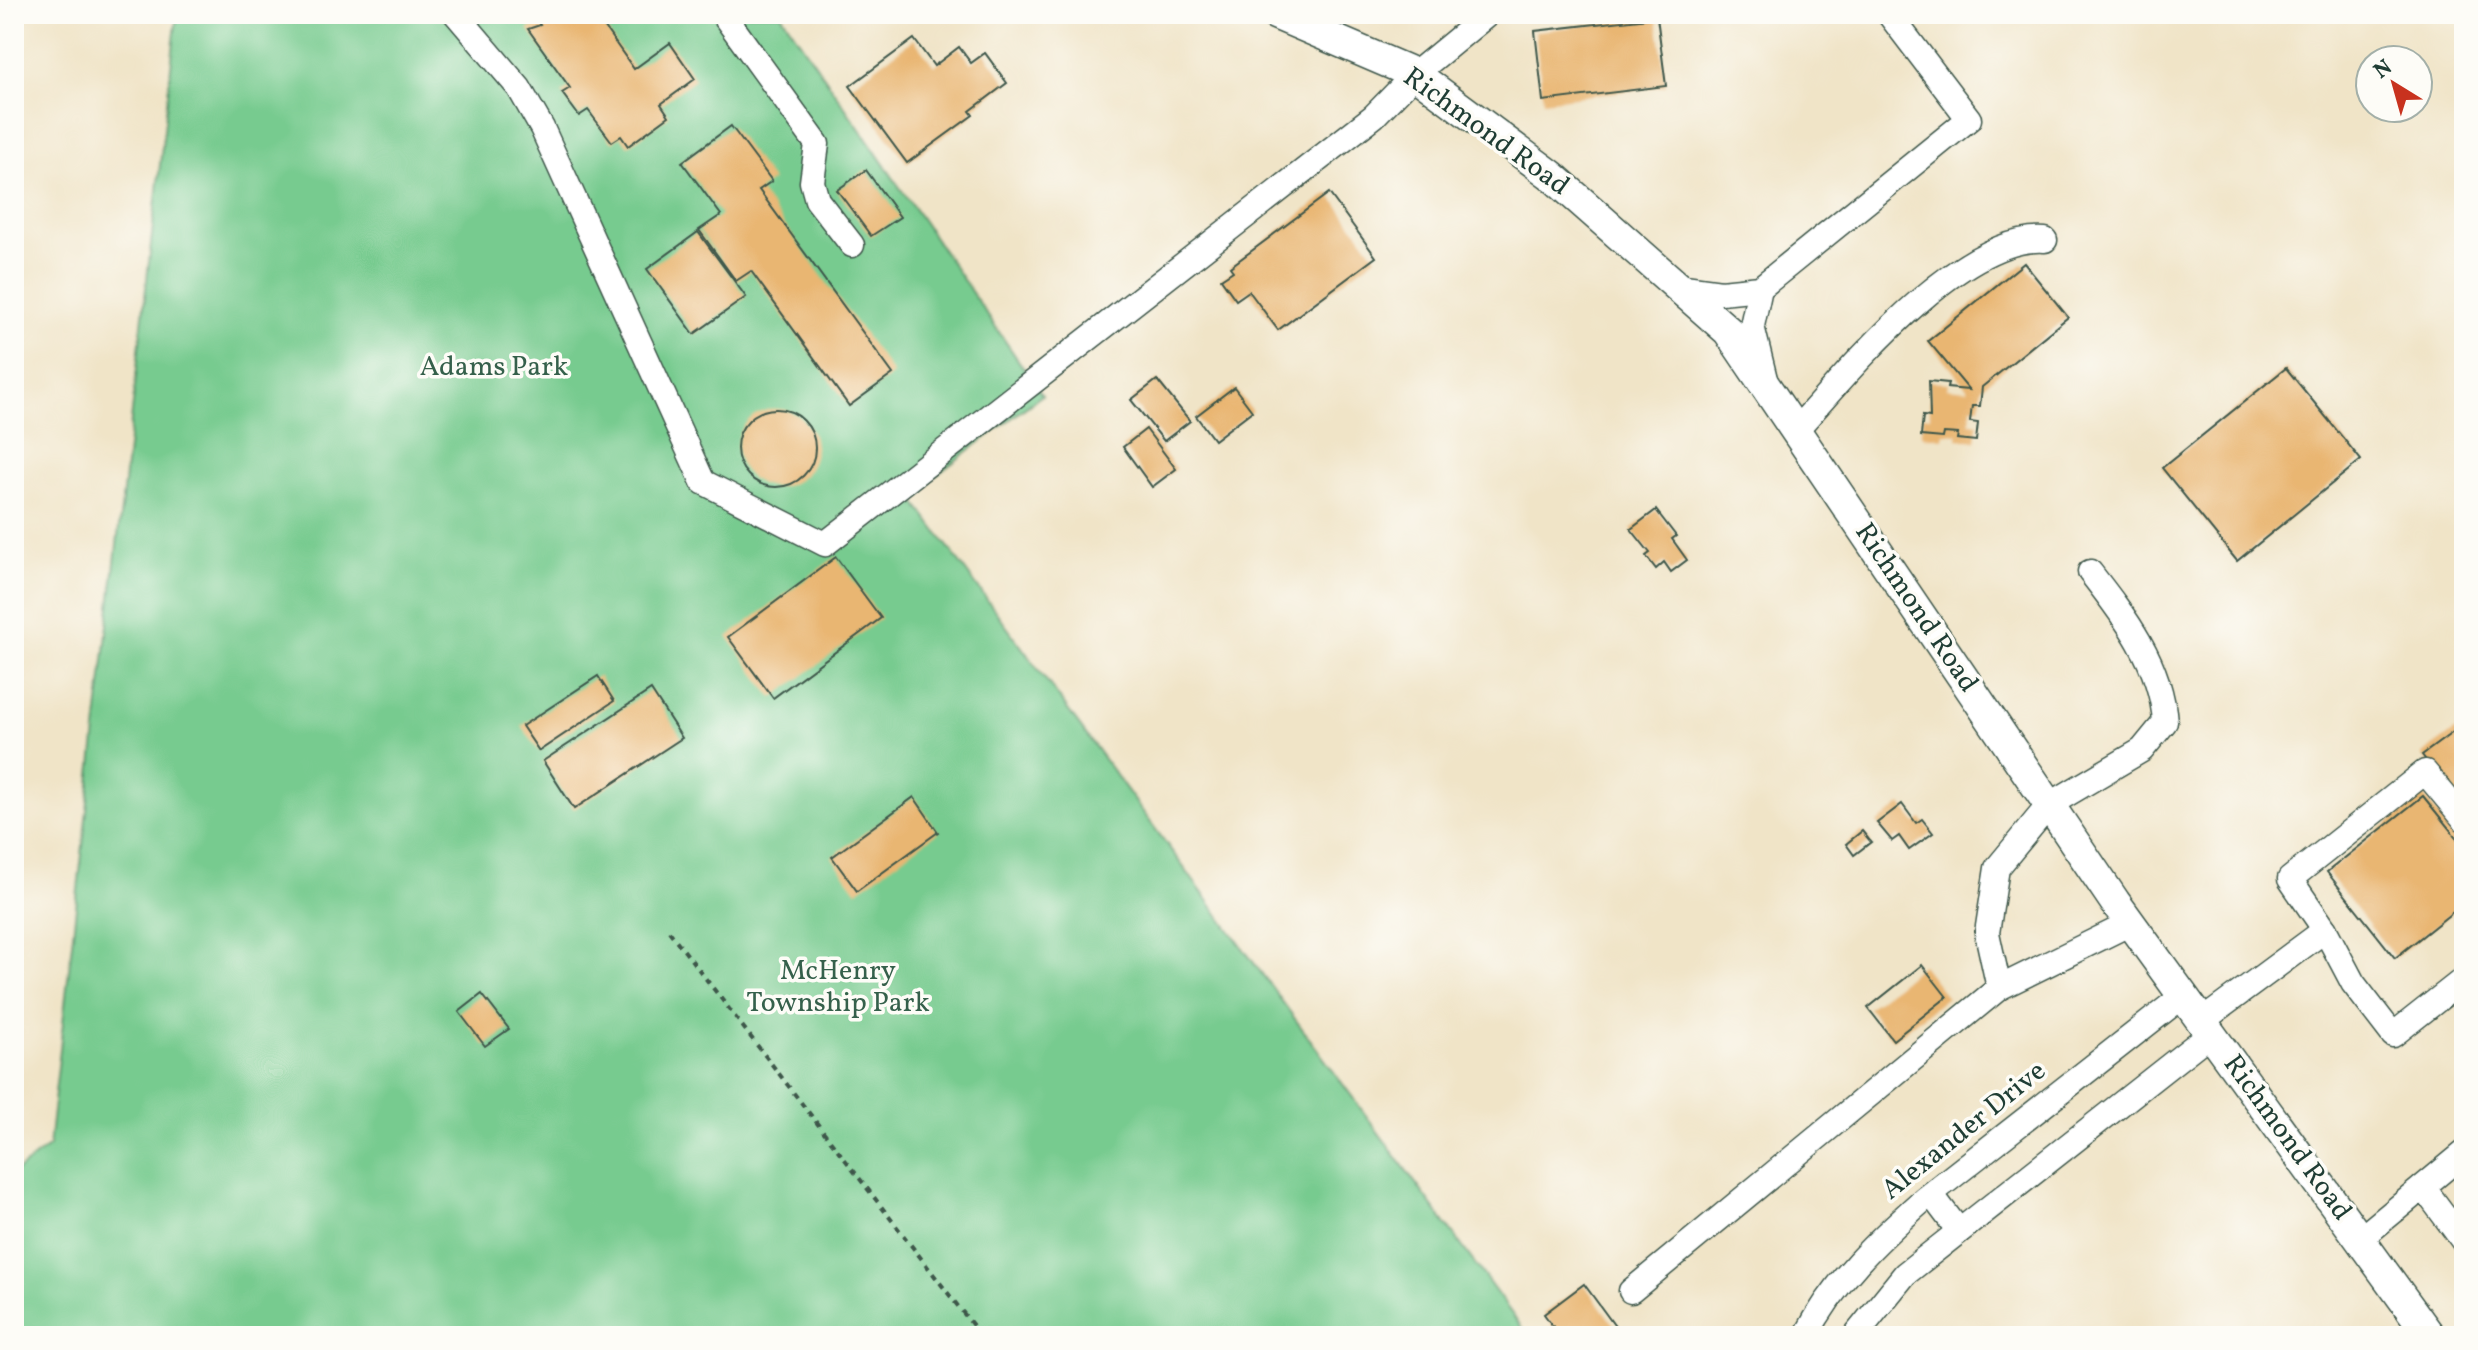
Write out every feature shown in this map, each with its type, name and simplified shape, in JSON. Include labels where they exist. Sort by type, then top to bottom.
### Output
[{"type":"main road","name":"Richmond Road","points":[[1275,14],[1415,74],[1551,175],[1728,331],[2131,923],[2430,1336]]},
{"type":"street","points":[[456,14],[519,88],[542,128],[703,482],[825,544],[1374,116],[1415,74],[1488,14]]},
{"type":"street","points":[[723,14],[817,144],[812,182],[817,200],[852,245]]},
{"type":"street","points":[[1677,286],[1721,292],[1760,288],[1969,119],[1889,14]]},
{"type":"street","points":[[1796,430],[1884,333],[1917,304],[1997,250],[2028,239],[2045,240]]},
{"type":"street","points":[[1760,288],[1752,326],[1767,388]]},
{"type":"street","points":[[1999,988],[1987,933],[1997,868],[2049,805],[2142,750],[2165,722],[2163,695],[2133,627],[2090,572]]},
{"type":"street","points":[[2464,819],[2425,772],[2290,879],[2325,930],[2353,983],[2393,1035],[2464,979]]},
{"type":"street","points":[[1631,1291],[1999,988],[2131,923]]},
{"type":"street","points":[[1855,1336],[1905,1274],[2325,930]]},
{"type":"street","name":"Alexander Drive","points":[[1806,1336],[1854,1266],[1931,1194],[2184,995]]},
{"type":"street","points":[[2360,1239],[2464,1153]]},
{"type":"street","points":[[2423,1187],[2464,1242]]},
{"type":"street","points":[[1931,1194],[1959,1231]]},
{"type":"path","points":[[669,931],[981,1336]]},
{"type":"green space","points":[[177,14],[781,14],[1042,395],[910,495],[1528,1336],[14,1336],[14,1173],[49,1146]]},
{"type":"building","points":[[532,14],[595,14],[634,69],[670,43],[695,79],[661,104],[669,116],[628,146],[621,136],[612,142],[588,110],[579,116],[562,93],[570,88],[528,29],[540,25]]},
{"type":"building","points":[[1657,17],[1666,86],[1543,101],[1535,31]]},
{"type":"building","points":[[914,39],[934,66],[959,47],[971,63],[985,53],[1007,83],[970,111],[973,115],[907,163],[850,86]]},
{"type":"building","points":[[731,126],[772,181],[759,190],[893,374],[849,406],[751,271],[736,281],[699,230],[721,215],[682,162]]},
{"type":"building","points":[[866,170],[900,217],[871,236],[837,190]]},
{"type":"building","points":[[1329,193],[1376,257],[1278,330],[1249,291],[1236,300],[1221,279],[1233,271],[1230,267]]},
{"type":"building","points":[[698,232],[746,297],[694,334],[647,269]]},
{"type":"building","points":[[2024,263],[2068,317],[1982,387],[1980,406],[1972,406],[1970,422],[1978,423],[1976,441],[1957,439],[1958,434],[1944,433],[1943,438],[1921,436],[1923,416],[1930,417],[1929,381],[1948,383],[1947,388],[1969,390],[1928,341]]},
{"type":"building","points":[[2286,368],[2361,460],[2237,561],[2162,468]]},
{"type":"building","points":[[1157,380],[1190,421],[1164,441],[1131,400]]},
{"type":"building","points":[[1234,387],[1252,411],[1214,440],[1196,416]]},
{"type":"building","points":[[768,409],[784,409],[798,415],[809,426],[815,448],[809,470],[798,481],[784,487],[768,487],[754,481],[743,470],[737,456],[737,440],[743,426],[754,415]]},
{"type":"building","points":[[1146,429],[1176,469],[1152,487],[1123,447]]},
{"type":"building","points":[[1656,510],[1676,536],[1672,539],[1687,560],[1671,572],[1664,562],[1656,569],[1646,556],[1650,553],[1631,529]]},
{"type":"building","points":[[836,557],[881,618],[773,698],[728,637]]},
{"type":"building","points":[[598,676],[614,701],[539,751],[522,726]]},
{"type":"building","points":[[651,690],[682,738],[574,809],[543,761]]},
{"type":"building","points":[[2464,724],[2464,794],[2457,800],[2422,755]]},
{"type":"building","points":[[2423,796],[2464,847],[2464,903],[2395,958],[2327,872]]},
{"type":"building","points":[[914,797],[938,832],[857,891],[832,857]]},
{"type":"building","points":[[1902,804],[1916,823],[1922,819],[1933,833],[1909,850],[1899,836],[1892,841],[1877,823]]},
{"type":"building","points":[[1862,831],[1871,842],[1854,855],[1846,844]]},
{"type":"building","points":[[1922,965],[1947,997],[1893,1040],[1868,1008]]},
{"type":"building","points":[[482,994],[509,1029],[485,1046],[459,1012]]},
{"type":"building","points":[[1584,1284],[1622,1336],[1560,1336],[1544,1314]]},
{"type":"park label","name":"Adams Park","points":[[494,367]]},
{"type":"park label","name":"McHenry Township Park","points":[[838,987]]}]
